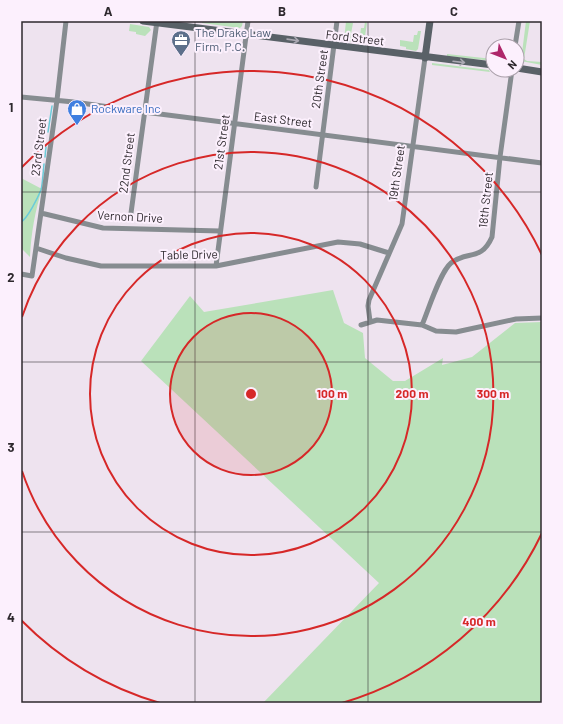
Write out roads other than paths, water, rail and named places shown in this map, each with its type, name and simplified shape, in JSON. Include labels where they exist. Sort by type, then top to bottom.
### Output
[{"type":"main road","name":"Ford Street","points":[[143,21],[425,58],[485,64]]},
{"type":"main road","name":"19th Street","points":[[425,58],[430,21]]},
{"type":"main road","points":[[525,69],[542,72]]},
{"type":"street","name":"23rd Street","points":[[21,274],[32,276],[57,100],[66,21]]},
{"type":"street","name":"21st Street","points":[[216,266],[248,21]]},
{"type":"street","name":"20th Street","points":[[316,187],[338,21]]},
{"type":"street","points":[[516,38],[519,21]]},
{"type":"street","name":"22nd Street","points":[[131,213],[157,22]]},
{"type":"street","name":"19th Street","points":[[370,321],[368,306],[402,224],[425,58]]},
{"type":"street","name":"18th Street","points":[[422,326],[448,266],[460,258],[481,252],[490,241],[493,233],[500,157],[511,78]]},
{"type":"street","name":"East Street","points":[[21,97],[57,100],[542,163]]},
{"type":"street","name":"Vernon Drive","points":[[41,213],[103,228],[220,231]]},
{"type":"street","name":"Table Drive","points":[[36,248],[66,258],[101,266],[216,266],[338,242],[360,244],[389,253]]},
{"type":"street","points":[[361,325],[377,320],[422,326],[436,331],[456,332],[516,318],[542,318]]},
{"type":"waterway","points":[[48,132],[52,106]]},
{"type":"waterway","points":[[45,157],[46,147]]},
{"type":"waterway","points":[[21,222],[30,212],[41,190],[44,164]]},
{"type":"place","name":"The Drake Law Firm, P.C.","points":[[181,57]]},
{"type":"place","name":"Rockware Inc","points":[[77,126]]}]
